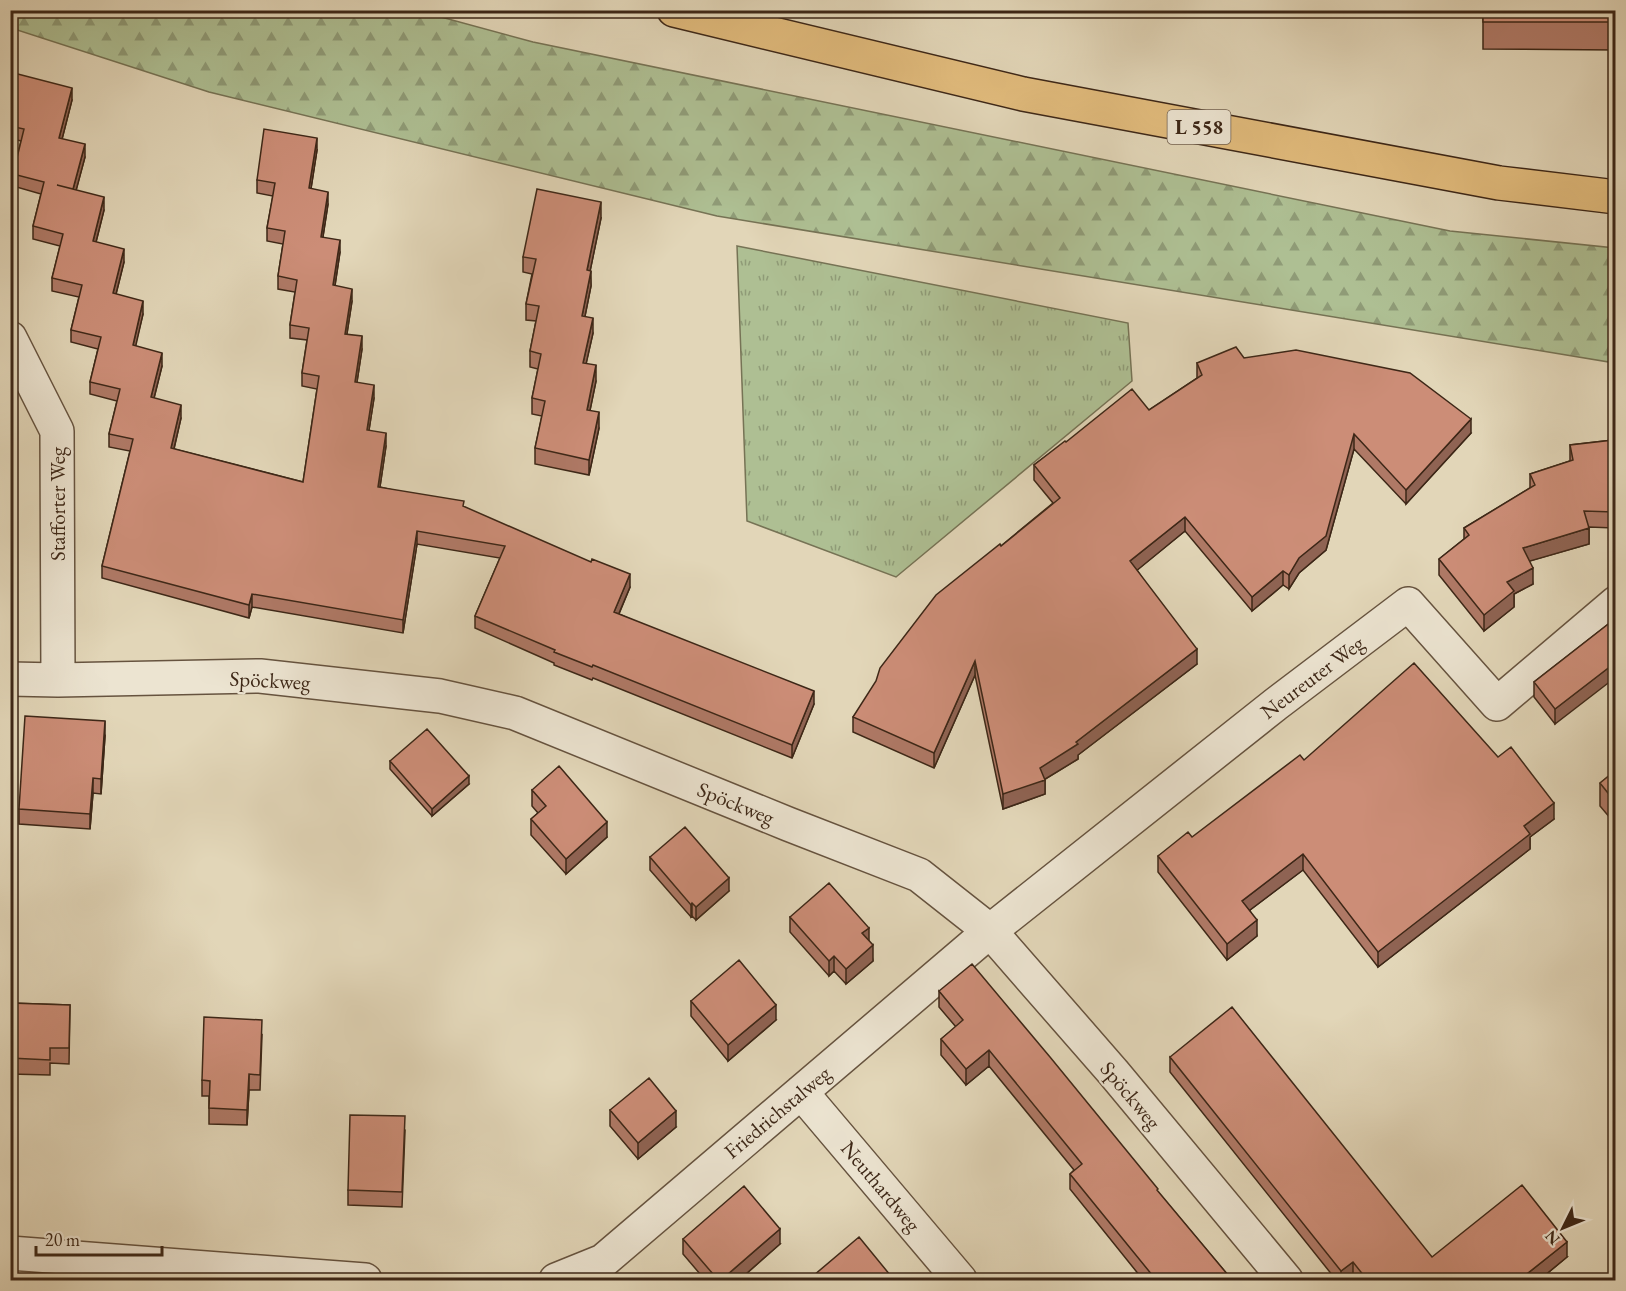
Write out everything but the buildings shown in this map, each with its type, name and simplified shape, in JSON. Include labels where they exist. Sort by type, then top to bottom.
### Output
[{"type":"main road","name":"L 558","points":[[674,10],[1023,94],[1499,183],[1616,197]]},
{"type":"street","name":"Stafforter Weg","points":[[10,338],[57,431],[58,680]]},
{"type":"street","name":"Neureuter Weg","points":[[990,931],[1276,704],[1408,604],[1497,704],[1616,603]]},
{"type":"street","name":"Spöckweg","points":[[10,679],[260,676],[440,696],[515,713],[919,875],[990,931],[1113,1072],[1286,1281]]},
{"type":"street","name":"Friedrichstalweg","points":[[556,1281],[603,1261],[990,931]]},
{"type":"street","name":"Neuthardweg","points":[[801,1092],[960,1281]]},
{"type":"street","points":[[10,1253],[365,1281]]},
{"type":"green space","points":[[11,10],[419,11],[533,42],[1450,231],[1615,248],[1615,363],[717,216],[209,92],[11,28]]},
{"type":"green space","points":[[737,246],[1128,323],[1132,381],[896,577],[747,521]]}]
